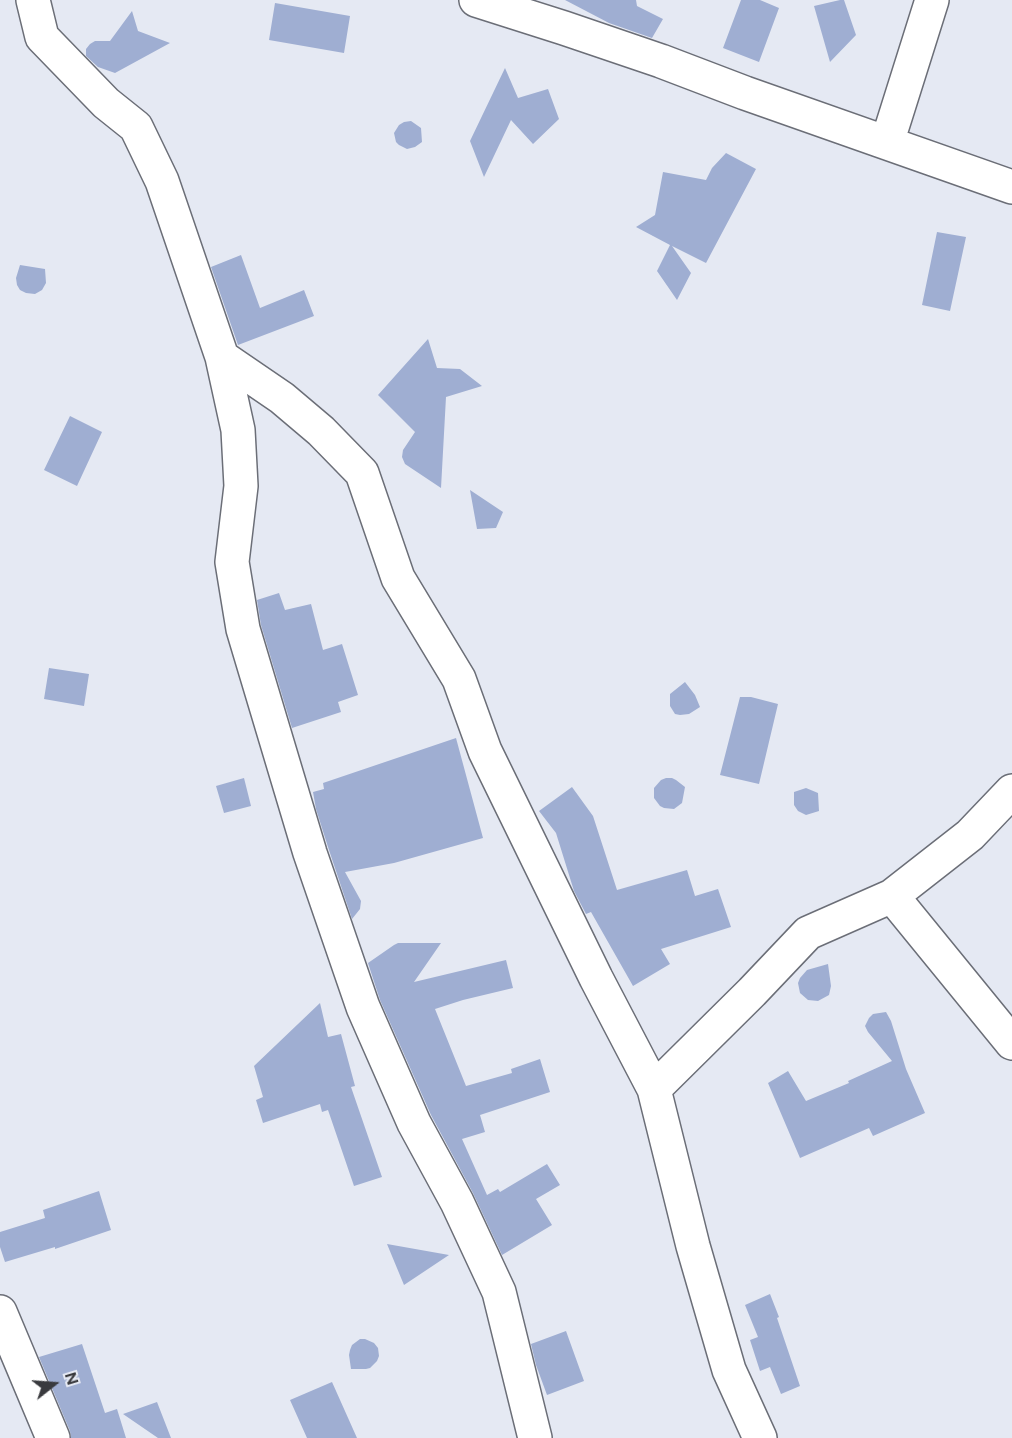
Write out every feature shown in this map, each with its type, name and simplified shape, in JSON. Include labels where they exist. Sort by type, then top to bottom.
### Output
[{"type":"street","points":[[33,0],[42,37],[106,103],[136,127],[162,181],[222,357],[238,430],[241,486],[232,562],[243,629],[310,854],[363,1007],[414,1123],[457,1202],[499,1292],[535,1438]]},
{"type":"street","points":[[477,0],[661,61],[1012,187]]},
{"type":"street","points":[[887,143],[932,0]]},
{"type":"street","points":[[222,357],[282,398],[321,431],[362,473],[398,578],[459,679],[485,751],[596,978],[654,1089],[693,1246],[729,1370],[760,1438]]},
{"type":"street","points":[[654,1089],[808,933],[892,896],[970,835],[1012,790]]},
{"type":"street","points":[[892,896],[1012,1043]]},
{"type":"street","points":[[0,1312],[53,1438]]},
{"type":"building","points":[[565,0],[636,0],[637,6],[663,19],[652,38],[609,23]]},
{"type":"building","points":[[741,0],[760,0],[779,8],[759,62],[723,48]]},
{"type":"building","points":[[844,0],[856,35],[830,62],[814,6]]},
{"type":"building","points":[[275,3],[350,16],[344,53],[269,40]]},
{"type":"building","points":[[132,11],[138,31],[170,43],[115,73],[98,67],[86,56],[86,49],[95,41],[110,41]]},
{"type":"building","points":[[505,68],[518,98],[548,89],[559,119],[533,144],[511,120],[484,177],[470,141]]},
{"type":"building","points":[[411,121],[421,128],[422,142],[407,149],[396,142],[394,133],[399,125]]},
{"type":"building","points":[[726,153],[756,169],[706,263],[672,246],[691,273],[677,300],[657,271],[670,245],[636,227],[655,215],[663,172],[706,180],[712,168]]},
{"type":"building","points":[[937,232],[966,237],[950,311],[922,305]]},
{"type":"building","points":[[241,255],[260,308],[304,290],[314,316],[238,345],[211,267]]},
{"type":"building","points":[[20,265],[45,269],[46,283],[42,290],[35,294],[20,290],[16,278]]},
{"type":"building","points":[[428,339],[437,368],[460,369],[482,386],[446,397],[441,488],[405,464],[402,457],[403,450],[415,432],[378,395]]},
{"type":"building","points":[[70,416],[102,432],[77,486],[44,470]]},
{"type":"building","points":[[470,490],[503,512],[496,528],[477,529]]},
{"type":"building","points":[[279,593],[285,610],[311,604],[323,650],[342,644],[358,695],[338,702],[341,712],[292,728],[261,625],[257,600]]},
{"type":"building","points":[[49,668],[89,674],[84,706],[44,699]]},
{"type":"building","points":[[685,682],[695,695],[700,707],[689,714],[675,714],[670,706],[670,694]]},
{"type":"building","points":[[740,697],[751,697],[778,704],[759,784],[720,775]]},
{"type":"building","points":[[456,738],[483,838],[394,863],[345,872],[361,901],[360,909],[352,919],[316,809],[313,792],[324,789],[323,783]]},
{"type":"building","points":[[244,778],[251,806],[224,813],[216,786]]},
{"type":"building","points":[[666,778],[672,778],[685,787],[682,803],[674,809],[660,806],[654,798],[654,788]]},
{"type":"building","points":[[572,787],[593,816],[617,890],[687,870],[695,896],[718,889],[731,927],[661,949],[670,964],[633,986],[591,912],[586,914],[574,891],[556,833],[539,811]]},
{"type":"building","points":[[806,788],[818,793],[819,811],[806,815],[798,811],[794,805],[794,792]]},
{"type":"building","points":[[398,943],[441,943],[414,982],[506,960],[513,988],[435,1009],[466,1086],[512,1073],[511,1069],[540,1059],[550,1092],[480,1115],[485,1132],[462,1139],[487,1195],[498,1189],[500,1192],[547,1164],[560,1185],[536,1199],[552,1225],[502,1255],[473,1193],[431,1115],[380,1000],[368,963]]},
{"type":"building","points":[[828,964],[831,986],[829,995],[818,1001],[808,1000],[800,993],[798,983],[800,978],[807,970]]},
{"type":"building","points":[[320,1003],[328,1037],[341,1034],[355,1086],[351,1087],[382,1177],[354,1186],[328,1110],[322,1112],[320,1104],[263,1123],[256,1100],[263,1097],[254,1066]]},
{"type":"building","points":[[886,1012],[906,1069],[925,1113],[873,1136],[869,1128],[800,1158],[768,1083],[788,1071],[806,1101],[849,1083],[848,1081],[892,1061],[865,1026],[873,1014]]},
{"type":"building","points":[[99,1191],[111,1230],[55,1249],[55,1247],[5,1262],[0,1247],[0,1232],[45,1218],[43,1210]]},
{"type":"building","points":[[387,1244],[449,1255],[404,1285]]},
{"type":"building","points":[[770,1294],[800,1386],[781,1394],[770,1367],[760,1371],[750,1340],[758,1337],[745,1305]]},
{"type":"building","points":[[566,1331],[584,1381],[547,1395],[531,1344]]},
{"type":"building","points":[[360,1339],[374,1343],[378,1348],[379,1356],[370,1368],[351,1369],[350,1350],[352,1345]]},
{"type":"building","points":[[82,1344],[105,1413],[117,1409],[126,1438],[71,1438],[39,1357]]},
{"type":"building","points":[[332,1382],[357,1438],[307,1438],[290,1400]]},
{"type":"building","points":[[157,1402],[171,1438],[158,1438],[123,1414]]}]
